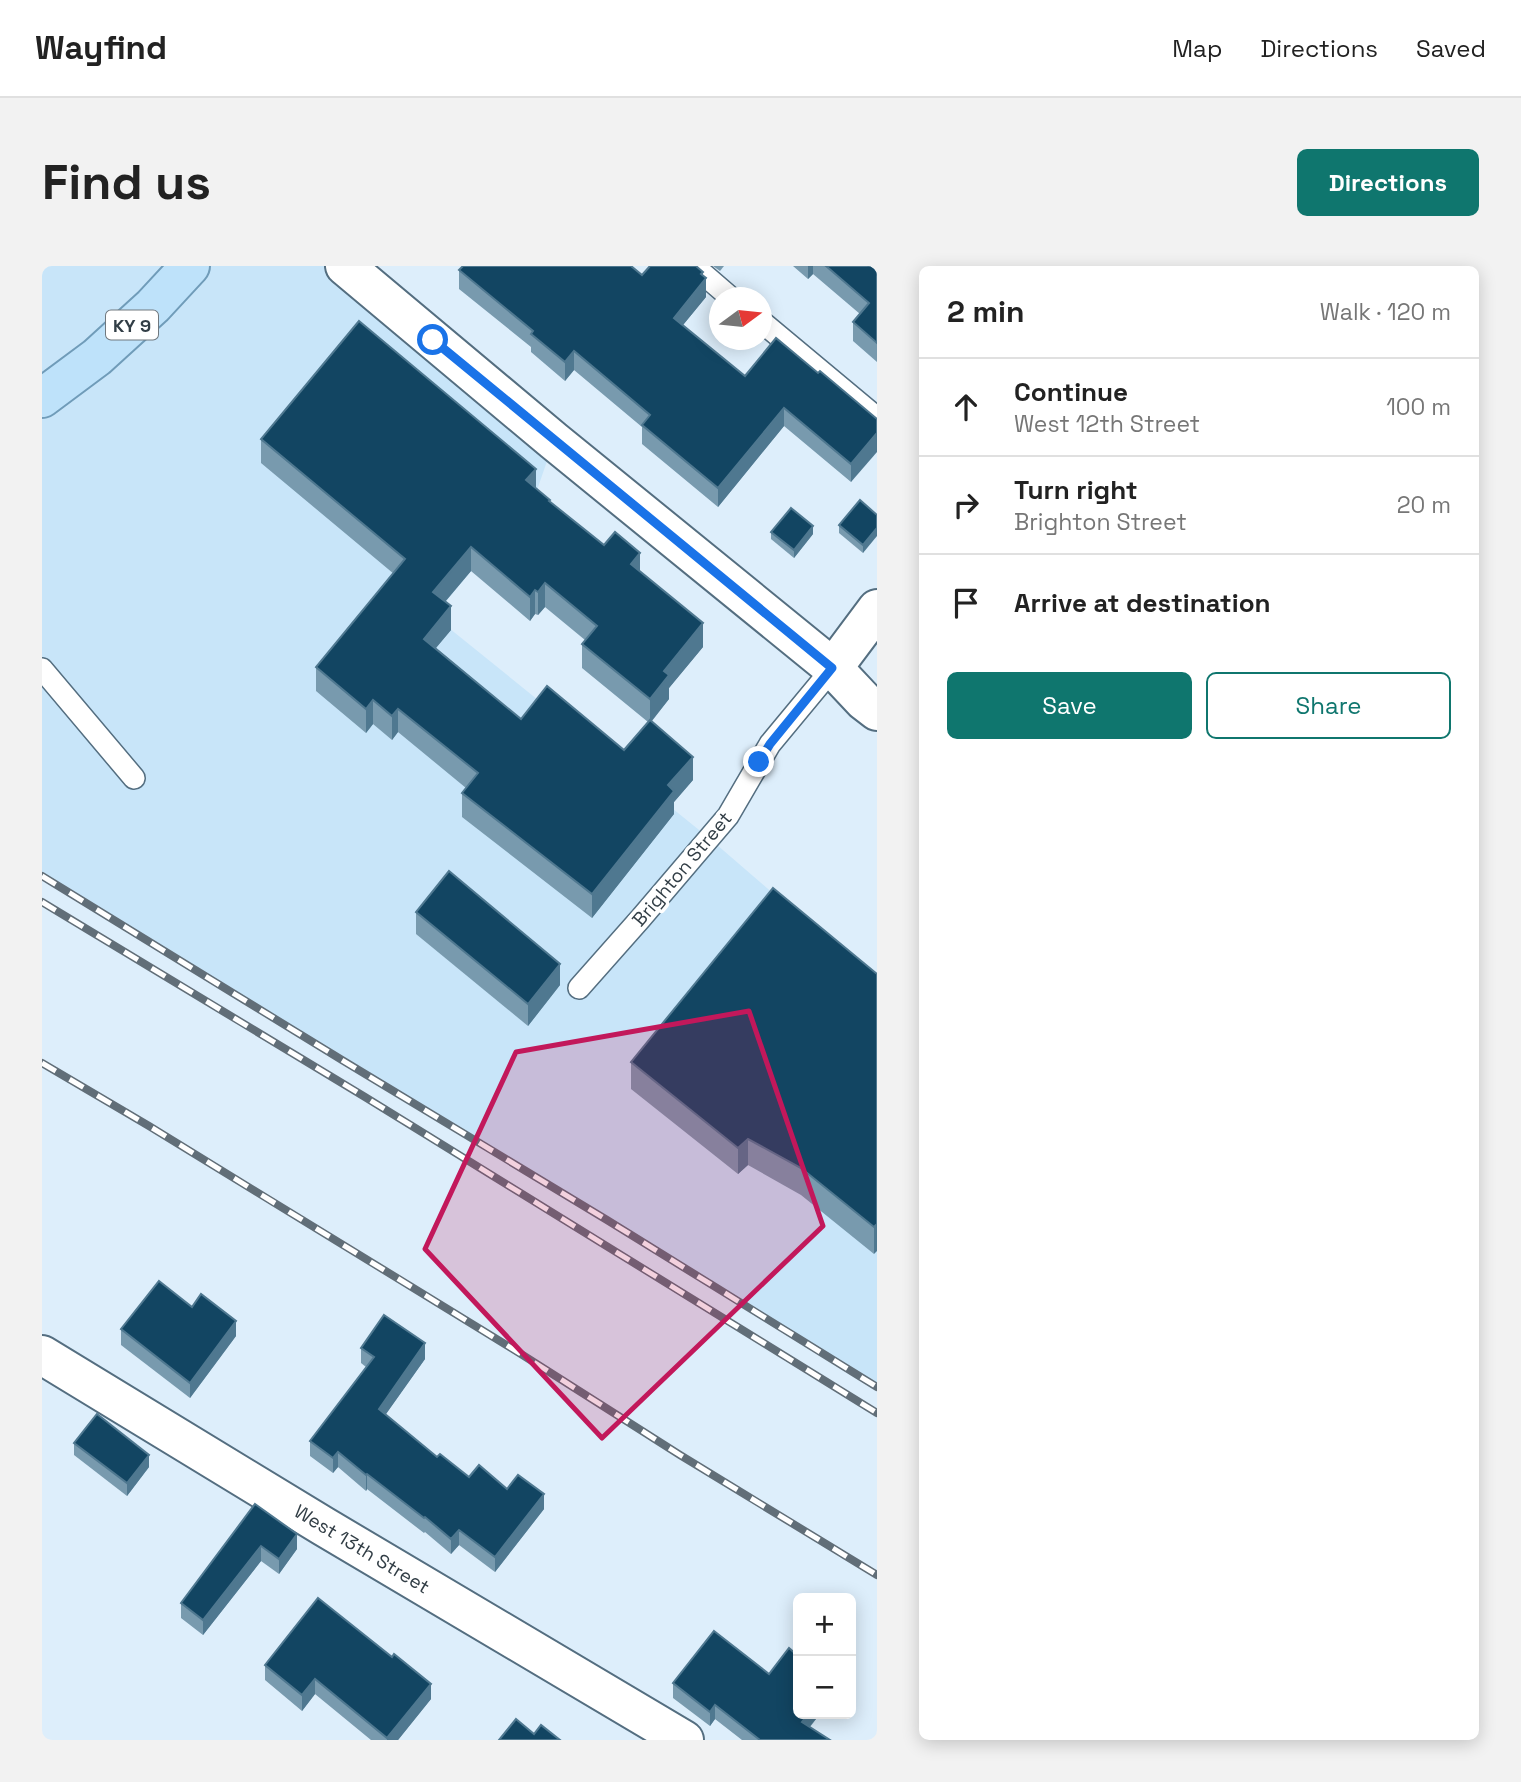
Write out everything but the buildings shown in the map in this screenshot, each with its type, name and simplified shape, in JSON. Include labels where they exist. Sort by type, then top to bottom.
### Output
[{"type":"main road","name":"KY 9","points":[[42,398],[106,349],[153,306],[190,266]]},
{"type":"street","points":[[345,266],[832,668],[877,711]]},
{"type":"street","name":"Brighton Street","points":[[832,668],[877,609]]},
{"type":"street","name":"West 13th Street","points":[[42,1355],[323,1526],[684,1740]]},
{"type":"lane","points":[[694,266],[719,287]]},
{"type":"lane","points":[[772,331],[877,418]]},
{"type":"lane","name":"Brighton Street","points":[[579,988],[728,816],[770,744],[832,668]]},
{"type":"lane","points":[[42,669],[134,778]]},
{"type":"highlighted area","points":[[749,1011],[823,1226],[602,1438],[425,1249],[516,1052]]},
{"type":"shaded area","points":[[42,266],[345,266],[554,441],[536,493],[434,616],[709,838],[877,983],[877,1387],[42,876]]},
{"type":"railway","points":[[42,876],[877,1387]]},
{"type":"railway","points":[[42,902],[365,1097],[877,1413]]},
{"type":"railway","points":[[42,1063],[521,1354],[877,1575]]},
{"type":"route","points":[[433,340],[832,668],[770,744],[759,762]]}]
